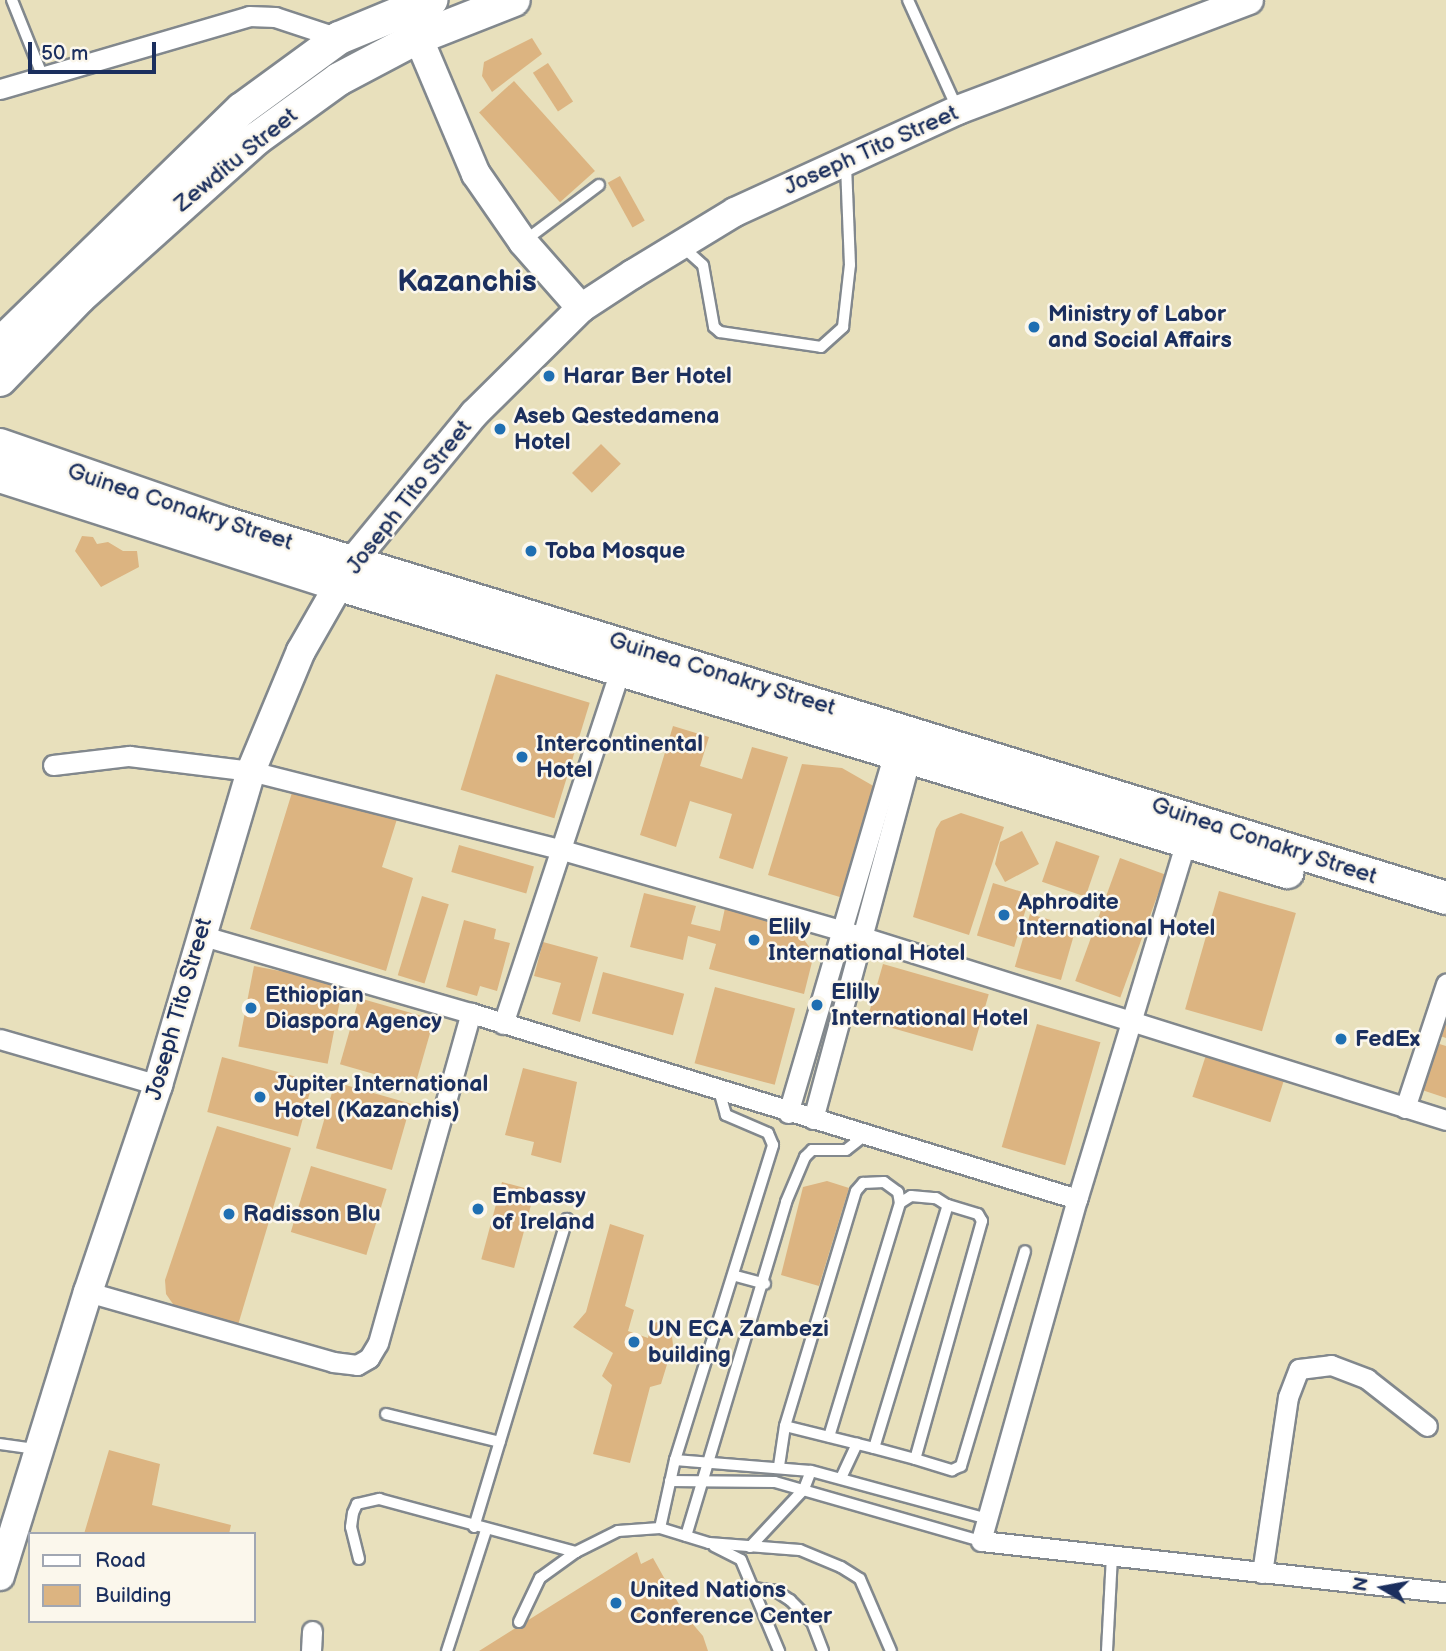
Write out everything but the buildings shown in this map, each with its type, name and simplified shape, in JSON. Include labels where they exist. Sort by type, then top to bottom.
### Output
[{"type":"main road","name":"Zewditu Street","points":[[0,344],[242,109],[339,38],[422,12],[514,0]]},
{"type":"main road","name":"Joseph Tito Street","points":[[0,1576],[37,1449],[158,1085],[200,935],[251,771],[301,651],[346,574],[474,414],[581,308],[735,212],[845,161],[958,110],[1249,0]]},
{"type":"main road","name":"Zewditu Street","points":[[0,380],[80,297],[256,139],[340,79],[422,12]]},
{"type":"main road","points":[[422,12],[438,77],[476,174],[523,242],[581,308]]},
{"type":"main road","name":"Guinea Conakry Street","points":[[0,445],[346,574],[621,667],[710,682]]},
{"type":"main road","name":"Guinea Conakry Street","points":[[0,475],[710,682],[1129,811],[1446,898]]},
{"type":"main road","name":"Guinea Conakry Street","points":[[1129,811],[1186,841],[1446,920]]},
{"type":"street","points":[[0,89],[249,16],[275,17],[339,38]]},
{"type":"street","points":[[503,1024],[621,667]]},
{"type":"street","points":[[788,1113],[906,744]]},
{"type":"street","points":[[813,1119],[864,938],[906,744]]},
{"type":"street","points":[[53,765],[129,756],[251,771],[559,849],[844,931],[1446,1120]]},
{"type":"street","points":[[1186,841],[1077,1199],[981,1542],[1446,1591]]},
{"type":"street","points":[[200,935],[471,1013],[788,1113],[1077,1199]]},
{"type":"street","points":[[1405,1108],[1446,984]]},
{"type":"street","points":[[88,1292],[333,1362],[357,1365],[369,1358],[378,1343],[471,1013]]},
{"type":"street","points":[[0,1039],[158,1085]]},
{"type":"street","points":[[1262,1573],[1288,1396],[1299,1369],[1331,1365],[1367,1380],[1427,1426]]},
{"type":"lane","points":[[12,0],[43,77]]},
{"type":"lane","points":[[908,0],[958,110]]},
{"type":"lane","points":[[681,245],[703,265],[714,327],[720,332],[821,347],[844,327],[850,265],[845,161]]},
{"type":"lane","points":[[523,242],[599,185]]},
{"type":"lane","points":[[660,1528],[675,1460],[736,1276],[773,1136],[726,1115],[719,1091]]},
{"type":"lane","points":[[686,1536],[765,1284],[786,1202],[805,1157],[812,1150],[846,1150],[865,1135]]},
{"type":"lane","points":[[779,1466],[785,1426],[856,1191],[863,1183],[884,1182],[898,1192],[900,1203],[828,1436]]},
{"type":"lane","points":[[900,1203],[911,1196],[936,1198],[947,1206],[978,1214],[982,1221],[915,1459]]},
{"type":"lane","points":[[874,1448],[947,1206]]},
{"type":"lane","points":[[474,1527],[567,1220]]},
{"type":"lane","points":[[785,1426],[952,1470],[961,1466],[1025,1251]]},
{"type":"lane","points":[[736,1276],[765,1284]]},
{"type":"lane","points":[[386,1415],[500,1442]]},
{"type":"lane","points":[[0,1444],[37,1449]]},
{"type":"lane","points":[[841,1478],[857,1444]]},
{"type":"lane","points":[[675,1460],[779,1466],[811,1471],[988,1518]]},
{"type":"lane","points":[[751,1547],[804,1489],[811,1471]]},
{"type":"lane","points":[[670,1481],[703,1482],[743,1478],[804,1489],[981,1542]]},
{"type":"lane","points":[[359,1559],[351,1527],[357,1504],[380,1499],[474,1527],[576,1552]]},
{"type":"lane","points":[[519,1622],[540,1578],[576,1552],[618,1531],[660,1528],[709,1543],[741,1560],[779,1651]]},
{"type":"lane","points":[[447,1651],[486,1530]]},
{"type":"lane","points":[[709,1543],[800,1550],[860,1578],[891,1651]]},
{"type":"lane","points":[[1107,1651],[1112,1557]]},
{"type":"lane","points":[[753,1588],[776,1591],[790,1600],[812,1622],[823,1651]]},
{"type":"place","name":"Ministry of Labor and Social Affairs","points":[[1034,327]]},
{"type":"place","name":"Harar Ber Hotel","points":[[549,376]]},
{"type":"place","name":"Aseb Qestedamena Hotel","points":[[500,429]]},
{"type":"place","name":"Toba Mosque","points":[[531,551]]},
{"type":"place","name":"Intercontinental Hotel","points":[[522,757]]},
{"type":"place","name":"Aphrodite International Hotel","points":[[1004,915]]},
{"type":"place","name":"Elily International Hotel","points":[[754,940]]},
{"type":"place","name":"Elilly International Hotel","points":[[817,1005]]},
{"type":"place","name":"Ethiopian Diaspora Agency","points":[[251,1008]]},
{"type":"place","name":"FedEx","points":[[1341,1039]]},
{"type":"place","name":"Jupiter International Hotel (Kazanchis)","points":[[260,1097]]},
{"type":"place","name":"Embassy of Ireland","points":[[478,1209]]},
{"type":"place","name":"Radisson Blu","points":[[229,1214]]},
{"type":"place","name":"UN ECA Zambezi building","points":[[634,1342]]},
{"type":"place","name":"United Nations Conference Center","points":[[616,1603]]},
{"type":"district","name":"Kazanchis","points":[[467,282]]}]
